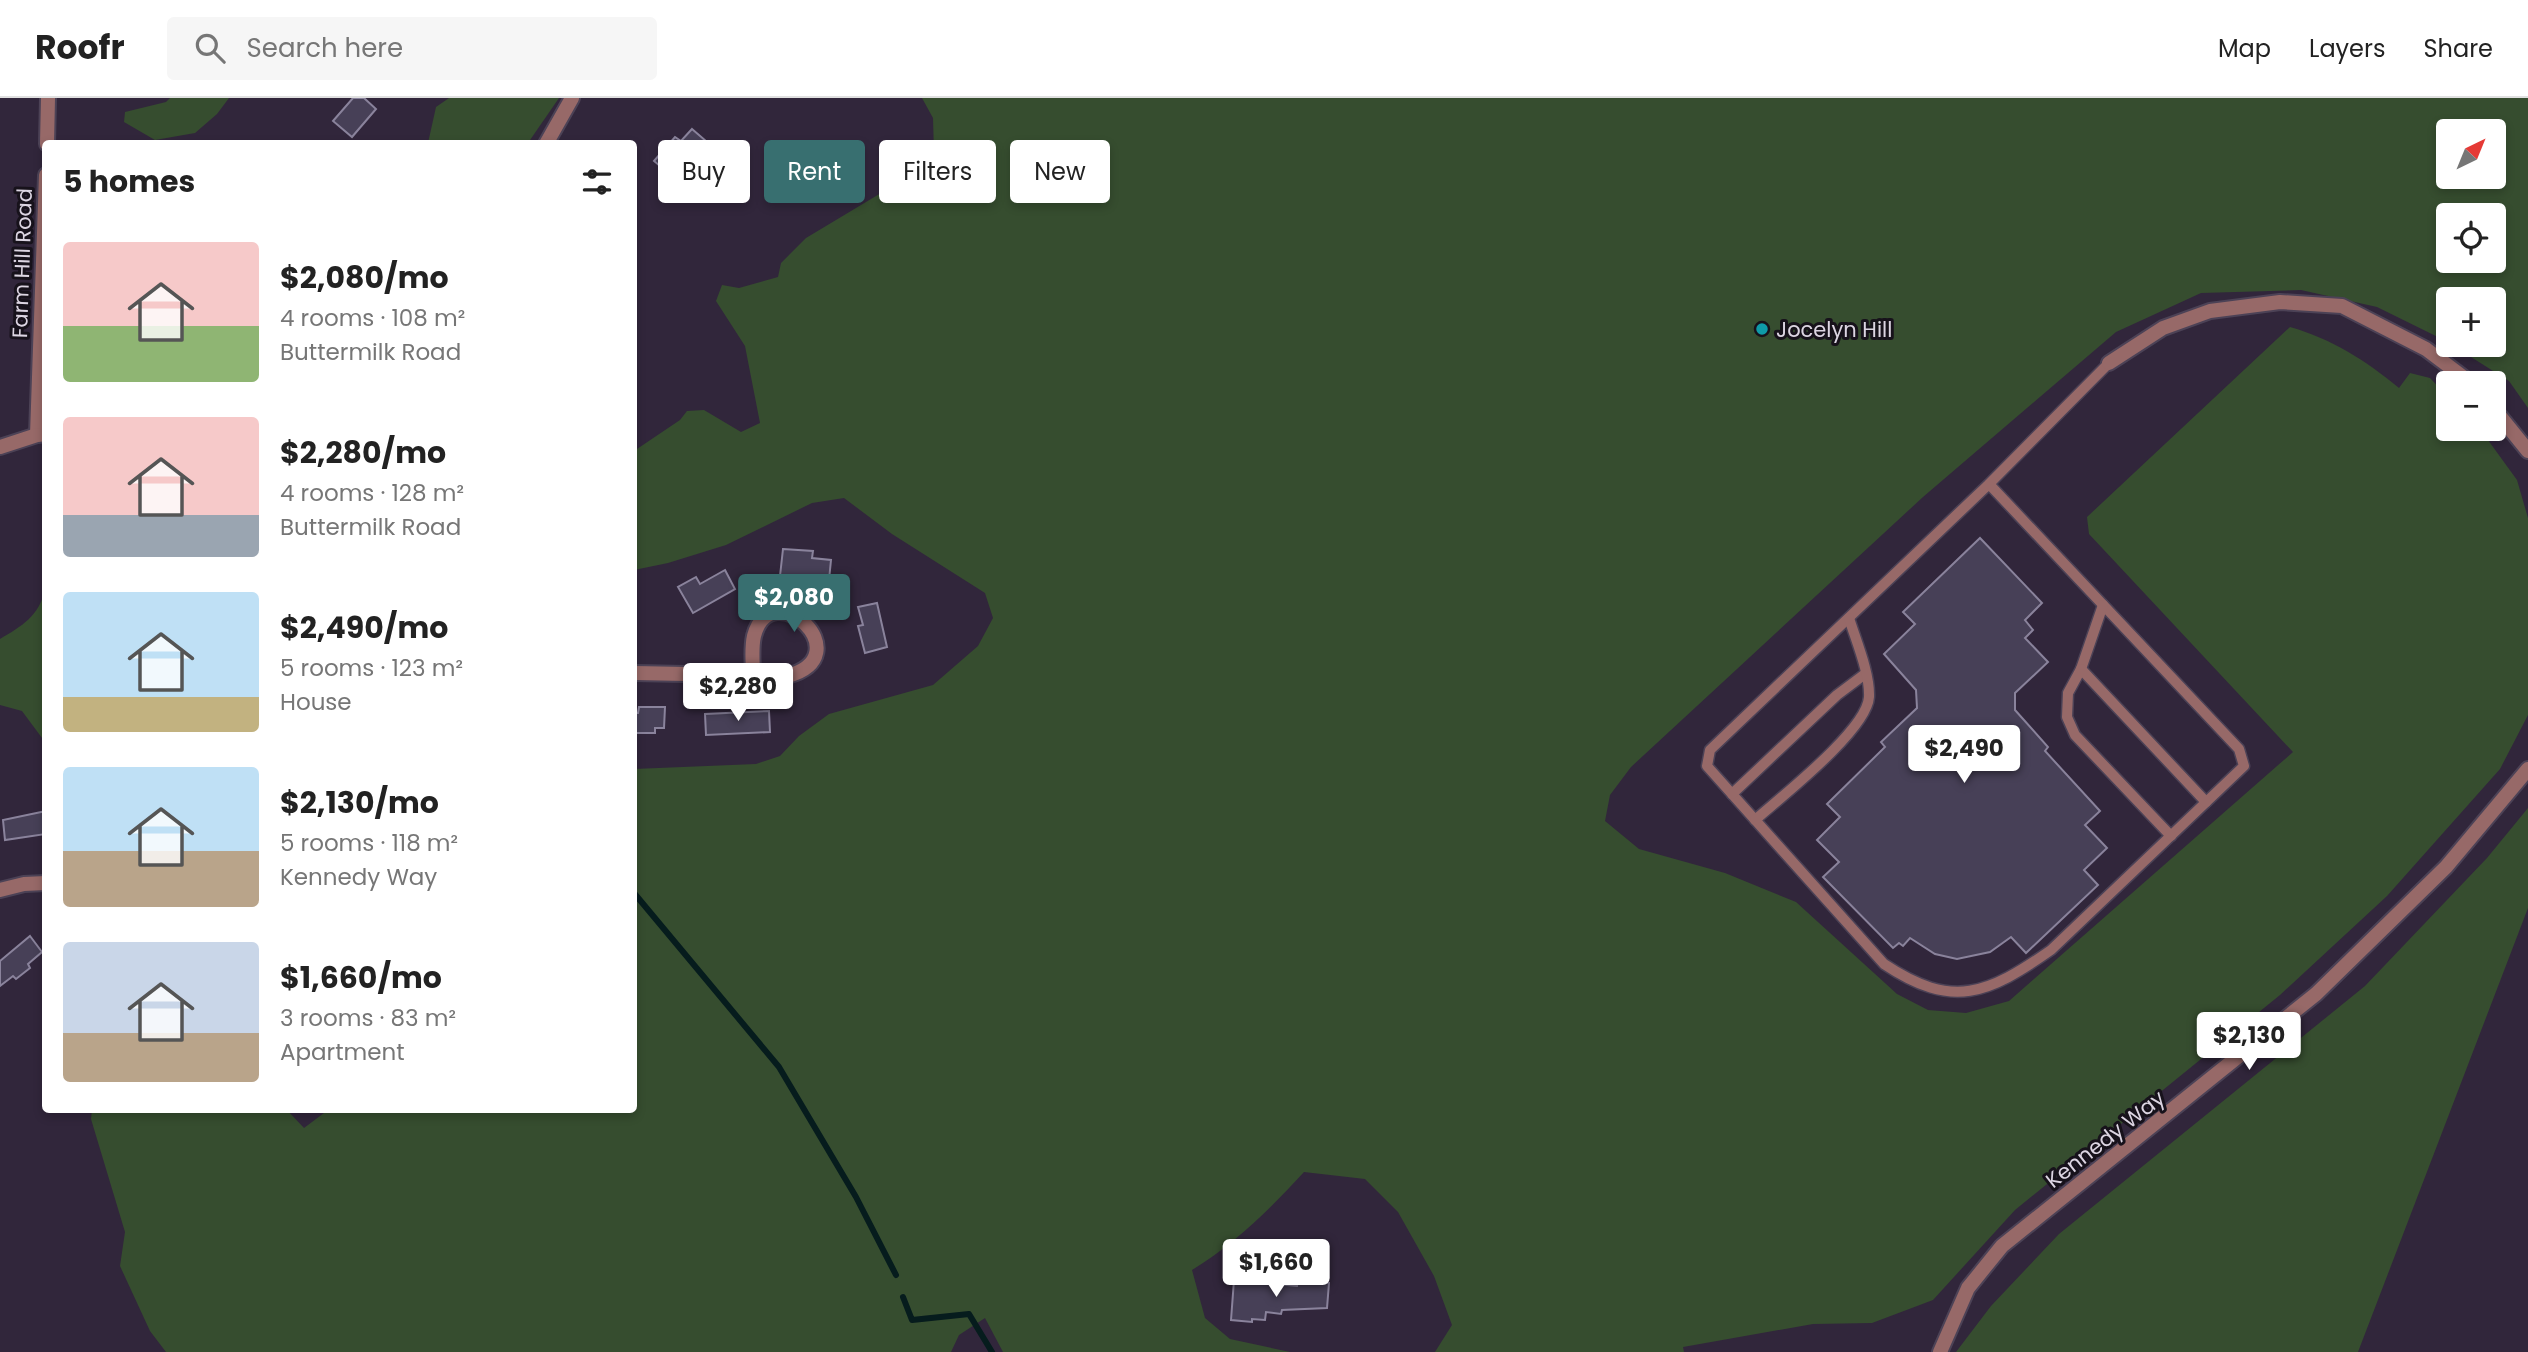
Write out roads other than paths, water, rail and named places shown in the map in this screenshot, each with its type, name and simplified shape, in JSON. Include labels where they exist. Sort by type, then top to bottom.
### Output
[{"type":"street","points":[[47,140],[48,98]]},
{"type":"street","points":[[547,140],[572,98]]},
{"type":"street","points":[[2109,363],[2163,328],[2210,311],[2280,302],[2342,306],[2426,349],[2455,371]]},
{"type":"street","name":"Farm Hill Road","points":[[0,447],[41,435],[42,383]]},
{"type":"street","points":[[2506,424],[2528,451]]},
{"type":"street","points":[[637,673],[787,676],[806,668],[812,660],[816,639],[806,621],[786,612],[775,614],[758,626],[752,645],[753,675]]},
{"type":"street","name":"Kennedy Way","points":[[1940,1352],[1968,1288],[2003,1246],[2316,994],[2446,867],[2528,769]]},
{"type":"street","points":[[0,890],[42,883]]},
{"type":"lane","points":[[1989,484],[2239,749],[2244,766],[2051,950],[2021,971],[1989,987],[1959,994],[1912,983],[1884,964],[1707,766],[1710,750],[1989,484],[2109,363]]},
{"type":"lane","points":[[2103,605],[2081,669],[2068,693],[2067,717],[2075,735],[2171,836]]},
{"type":"lane","points":[[1755,820],[1832,752],[1859,720],[1869,698],[1849,618]]},
{"type":"lane","points":[[2081,669],[2206,802]]},
{"type":"lane","points":[[1732,794],[1837,695],[1864,674]]},
{"type":"waterway","points":[[637,897],[779,1067],[856,1197],[896,1275]]},
{"type":"waterway","points":[[903,1297],[912,1320],[969,1314],[992,1352]]},
{"type":"place","name":"Jocelyn Hill","points":[[1762,329]]}]
